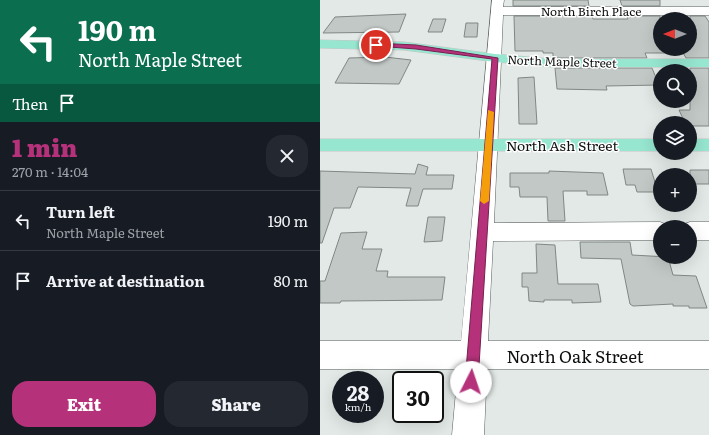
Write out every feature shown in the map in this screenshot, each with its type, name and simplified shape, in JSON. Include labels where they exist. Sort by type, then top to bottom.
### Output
[{"type":"main road","name":"North Maple Street","points":[[320,44],[404,46],[495,58],[552,63],[709,63]]},
{"type":"main road","name":"North Ash Street","points":[[320,144],[653,145]]},
{"type":"main road","points":[[697,145],[709,145]]},
{"type":"street","name":"North Birch Place","points":[[497,5],[603,5],[709,11]]},
{"type":"street","points":[[468,435],[495,58],[497,5]]},
{"type":"street","points":[[482,232],[653,231]]},
{"type":"street","points":[[697,231],[709,231]]},
{"type":"street","name":"North Oak Street","points":[[320,355],[709,355]]},
{"type":"building","points":[[513,0],[588,0],[589,6],[513,6]]},
{"type":"building","points":[[620,0],[660,0],[660,6],[622,6]]},
{"type":"building","points":[[406,14],[399,32],[323,33],[335,17]]},
{"type":"building","points":[[514,16],[592,16],[593,19],[628,19],[627,16],[653,16],[653,53],[645,53],[647,58],[553,58],[553,53],[543,53],[543,51],[515,51]]},
{"type":"building","points":[[697,16],[705,16],[709,22],[709,58],[686,58],[685,56],[697,56]]},
{"type":"building","points":[[433,19],[446,19],[442,32],[428,32]]},
{"type":"building","points":[[466,23],[478,23],[477,37],[464,37]]},
{"type":"building","points":[[385,57],[411,60],[399,84],[335,83],[349,58]]},
{"type":"building","points":[[555,68],[652,68],[653,70],[653,85],[606,86],[607,90],[557,89]]},
{"type":"building","points":[[697,68],[709,68],[709,126],[697,126],[697,116],[682,116],[679,110],[690,110],[690,108],[697,108]]},
{"type":"building","points":[[534,77],[537,124],[519,124],[518,78]]},
{"type":"building","points":[[418,164],[428,167],[426,175],[454,175],[452,189],[423,189],[418,206],[406,206],[411,188],[358,187],[350,208],[334,208],[322,243],[320,243],[320,171],[415,174]]},
{"type":"building","points":[[623,169],[651,169],[653,176],[653,192],[637,192],[635,185],[626,185]]},
{"type":"building","points":[[697,170],[709,170],[709,184],[697,184]]},
{"type":"building","points":[[549,171],[603,173],[608,195],[587,195],[587,191],[563,191],[565,221],[548,221],[547,197],[520,197],[519,187],[510,187],[510,173],[549,173]]},
{"type":"building","points":[[428,217],[445,217],[442,241],[424,242]]},
{"type":"building","points":[[367,232],[362,249],[382,249],[376,271],[388,271],[387,277],[445,277],[442,300],[341,301],[340,303],[320,303],[320,281],[325,281],[341,233]]},
{"type":"building","points":[[580,242],[630,242],[632,255],[653,256],[653,264],[670,264],[673,275],[696,276],[707,308],[689,308],[689,306],[673,306],[673,304],[633,306],[630,304],[621,259],[581,258]]},
{"type":"building","points":[[536,244],[555,245],[558,284],[598,284],[601,302],[572,303],[572,300],[544,300],[544,302],[529,301],[528,287],[522,287],[522,273],[537,273]]},
{"type":"slow traffic","points":[[484,201],[491,112]]},
{"type":"route","points":[[376,45],[416,47],[495,58],[471,382]]}]
